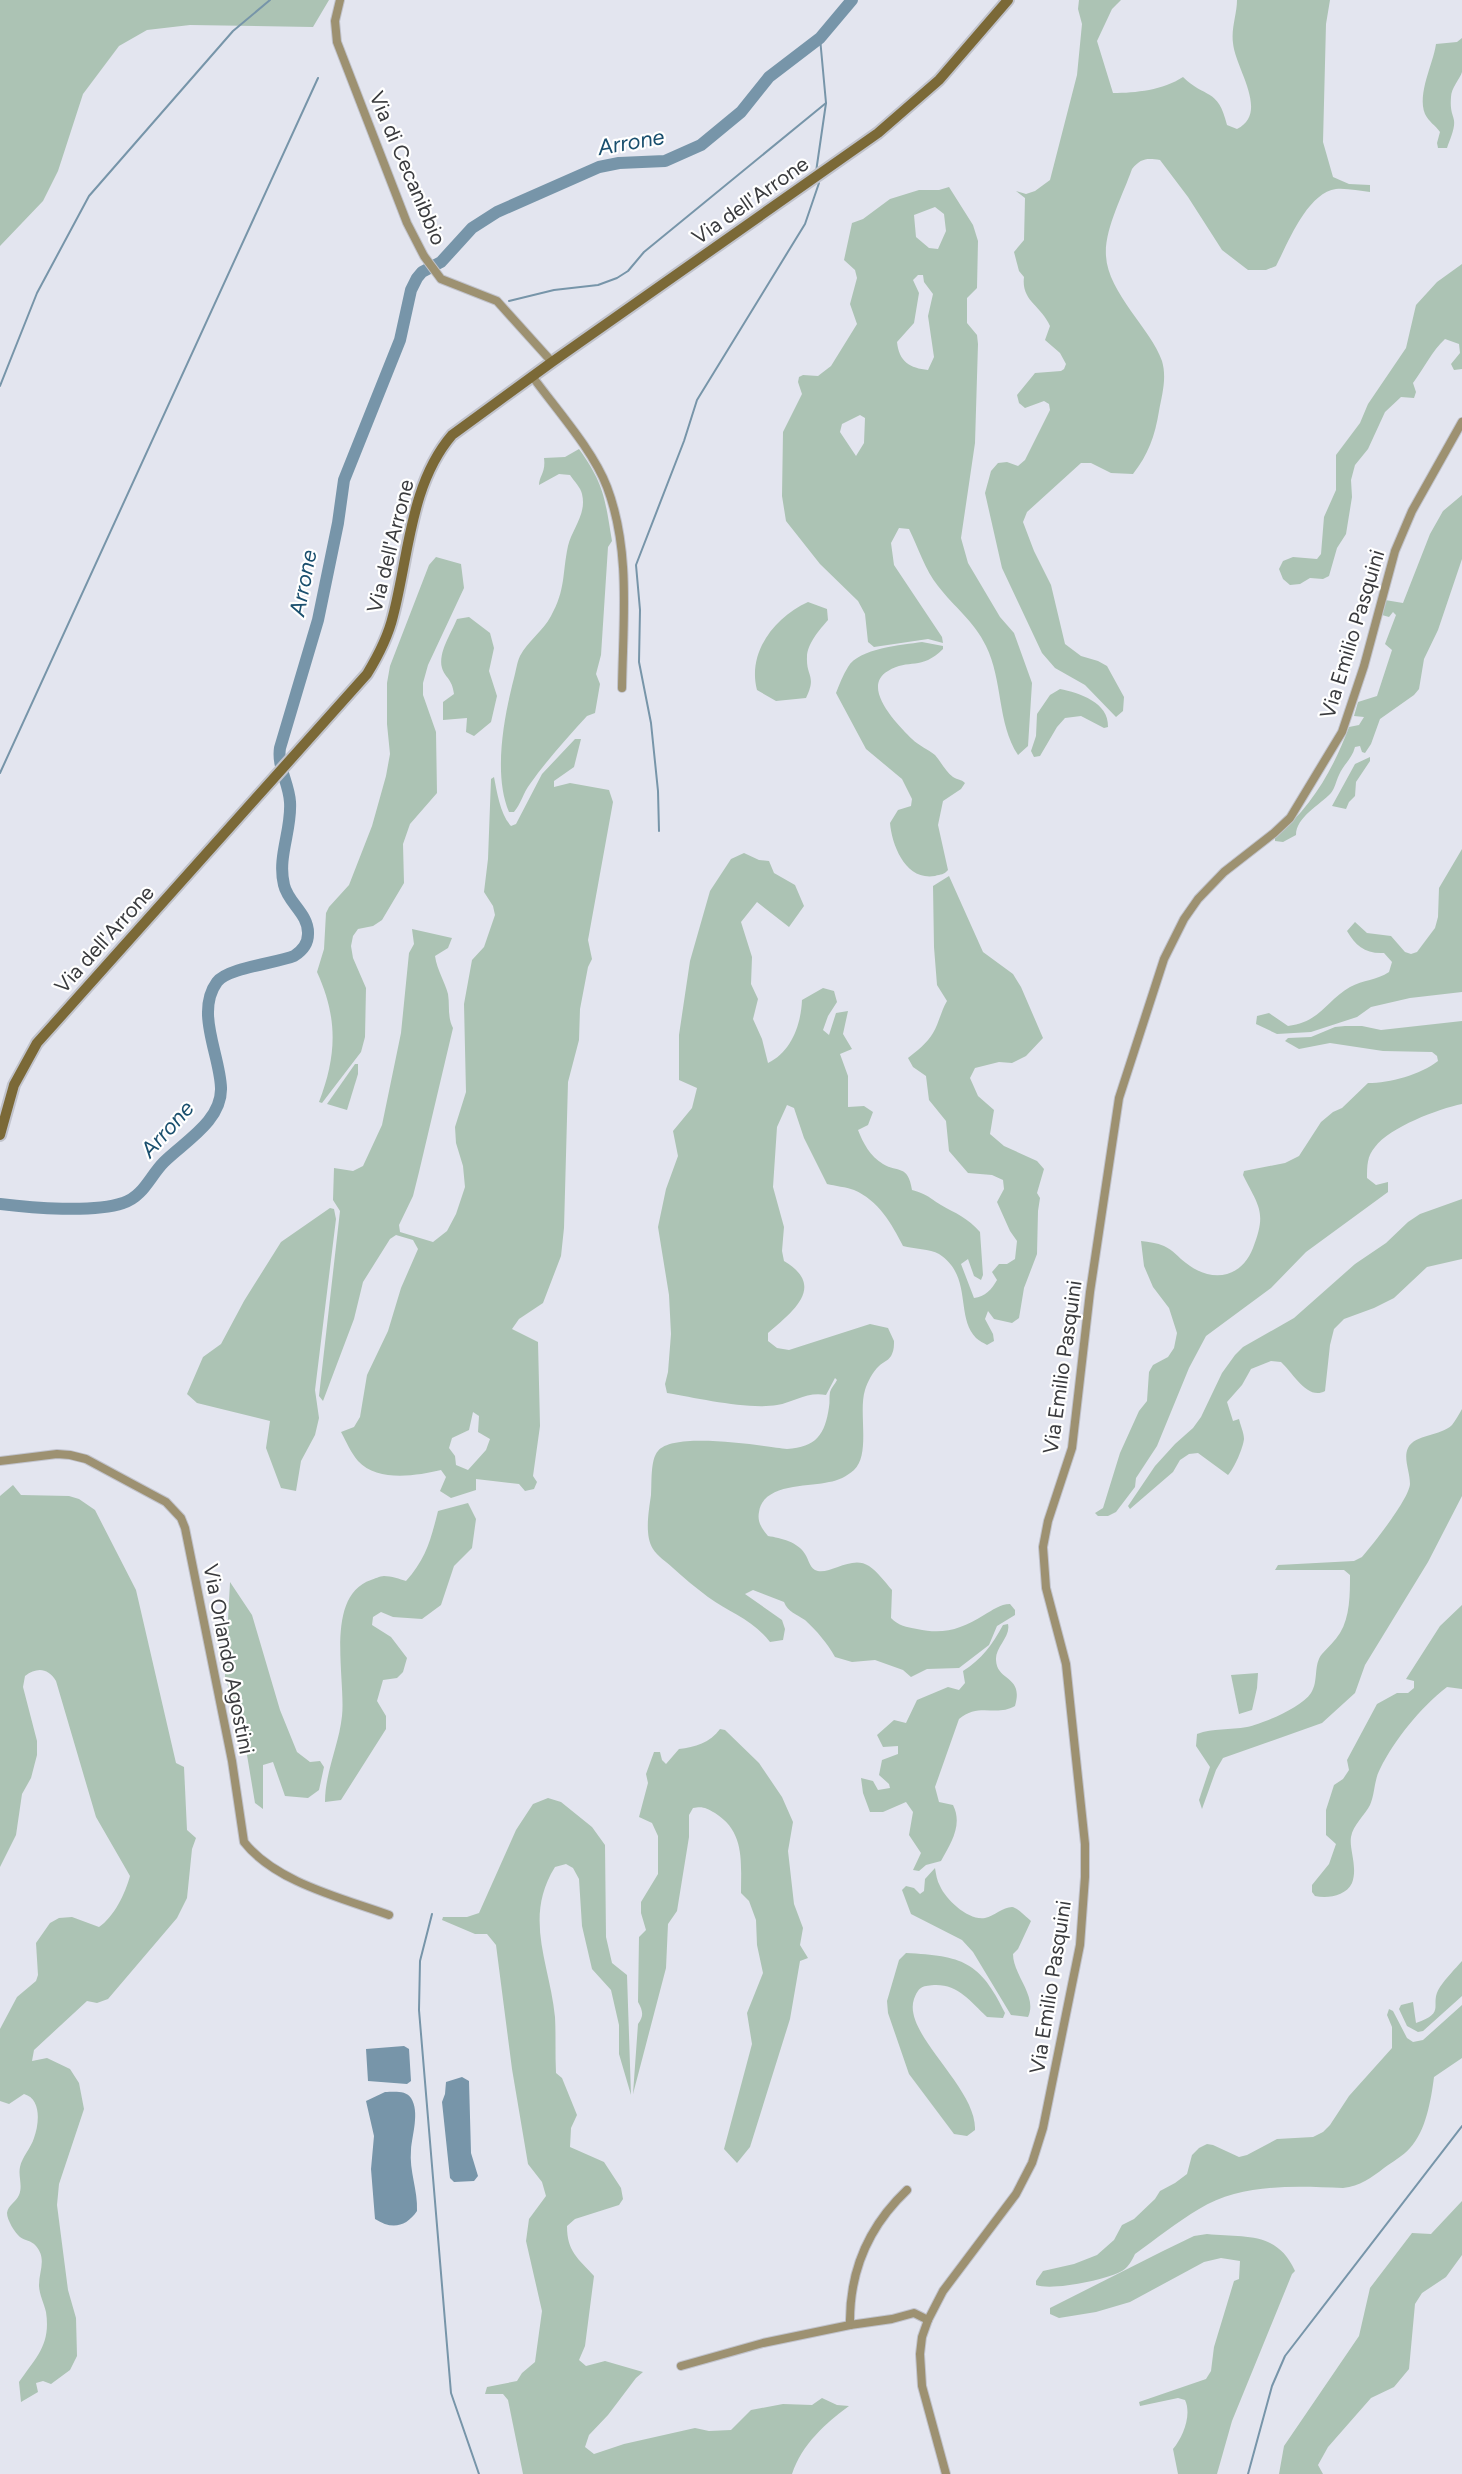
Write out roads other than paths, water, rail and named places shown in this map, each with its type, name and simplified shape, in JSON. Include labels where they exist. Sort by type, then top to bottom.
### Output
[{"type":"street","name":"Via di Cecanibbio","points":[[340,0],[335,21],[337,42],[406,223],[424,256],[447,283],[487,296],[501,305],[552,362]]},
{"type":"street","name":"Via dell'Arrone","points":[[0,1135],[14,1085],[37,1043],[367,674],[381,649],[393,618],[425,480],[442,447],[464,426],[532,376],[883,129],[933,86],[1008,0]]},
{"type":"street","points":[[532,376],[596,464],[607,487],[617,522],[623,572],[622,688]]},
{"type":"street","name":"Via Emilio Pasquini","points":[[946,2474],[920,2375],[921,2346],[928,2320],[943,2291],[1016,2194],[1032,2163],[1046,2118],[1080,1945],[1085,1844],[1066,1664],[1046,1588],[1043,1547],[1072,1448],[1113,1129],[1121,1089],[1164,959],[1184,919],[1198,899],[1224,872],[1290,818],[1342,732],[1364,666],[1395,551],[1412,511],[1462,422]]},
{"type":"street","name":"Via Orlando Agostini","points":[[0,1461],[70,1455],[86,1459],[174,1509],[185,1528],[232,1761],[244,1842],[252,1852],[278,1872],[389,1915]]},
{"type":"street","points":[[850,2325],[850,2313],[863,2248],[888,2210],[907,2190]]},
{"type":"street","points":[[681,2366],[763,2343],[914,2313],[928,2320]]},
{"type":"water","points":[[404,2046],[409,2049],[411,2081],[407,2084],[368,2081],[366,2049]]},
{"type":"water","points":[[462,2077],[469,2081],[471,2153],[478,2176],[474,2181],[454,2182],[450,2178],[442,2102],[446,2082]]},
{"type":"water","points":[[385,2092],[409,2095],[415,2110],[411,2158],[417,2211],[408,2221],[393,2226],[375,2219],[371,2169],[374,2136],[366,2101]]},
{"type":"waterway","points":[[0,386],[37,293],[89,196],[233,31],[270,0]]},
{"type":"waterway","name":"Arrone","points":[[0,1204],[79,1209],[110,1206],[123,1203],[136,1196],[164,1162],[209,1121],[220,1100],[220,1075],[208,1020],[211,994],[217,982],[222,977],[241,969],[294,956],[306,944],[308,938],[305,920],[286,891],[282,875],[290,802],[280,762],[280,748],[318,620],[338,523],[344,480],[400,340],[411,290],[417,278],[422,272],[441,262],[472,228],[497,212],[599,167],[619,163],[665,161],[701,145],[741,112],[769,77],[820,38],[852,0]]},
{"type":"waterway","points":[[816,172],[826,103],[820,38]]},
{"type":"waterway","points":[[0,773],[318,78]]},
{"type":"waterway","points":[[509,301],[554,290],[598,285],[617,278],[628,271],[644,252],[826,103]]},
{"type":"waterway","points":[[659,831],[658,791],[651,723],[639,662],[640,610],[636,565],[684,441],[697,400],[805,224],[819,183]]},
{"type":"waterway","points":[[432,1914],[420,1961],[419,2010],[451,2393],[479,2474]]},
{"type":"waterway","points":[[1248,2474],[1272,2386],[1285,2356],[1462,2126]]}]
